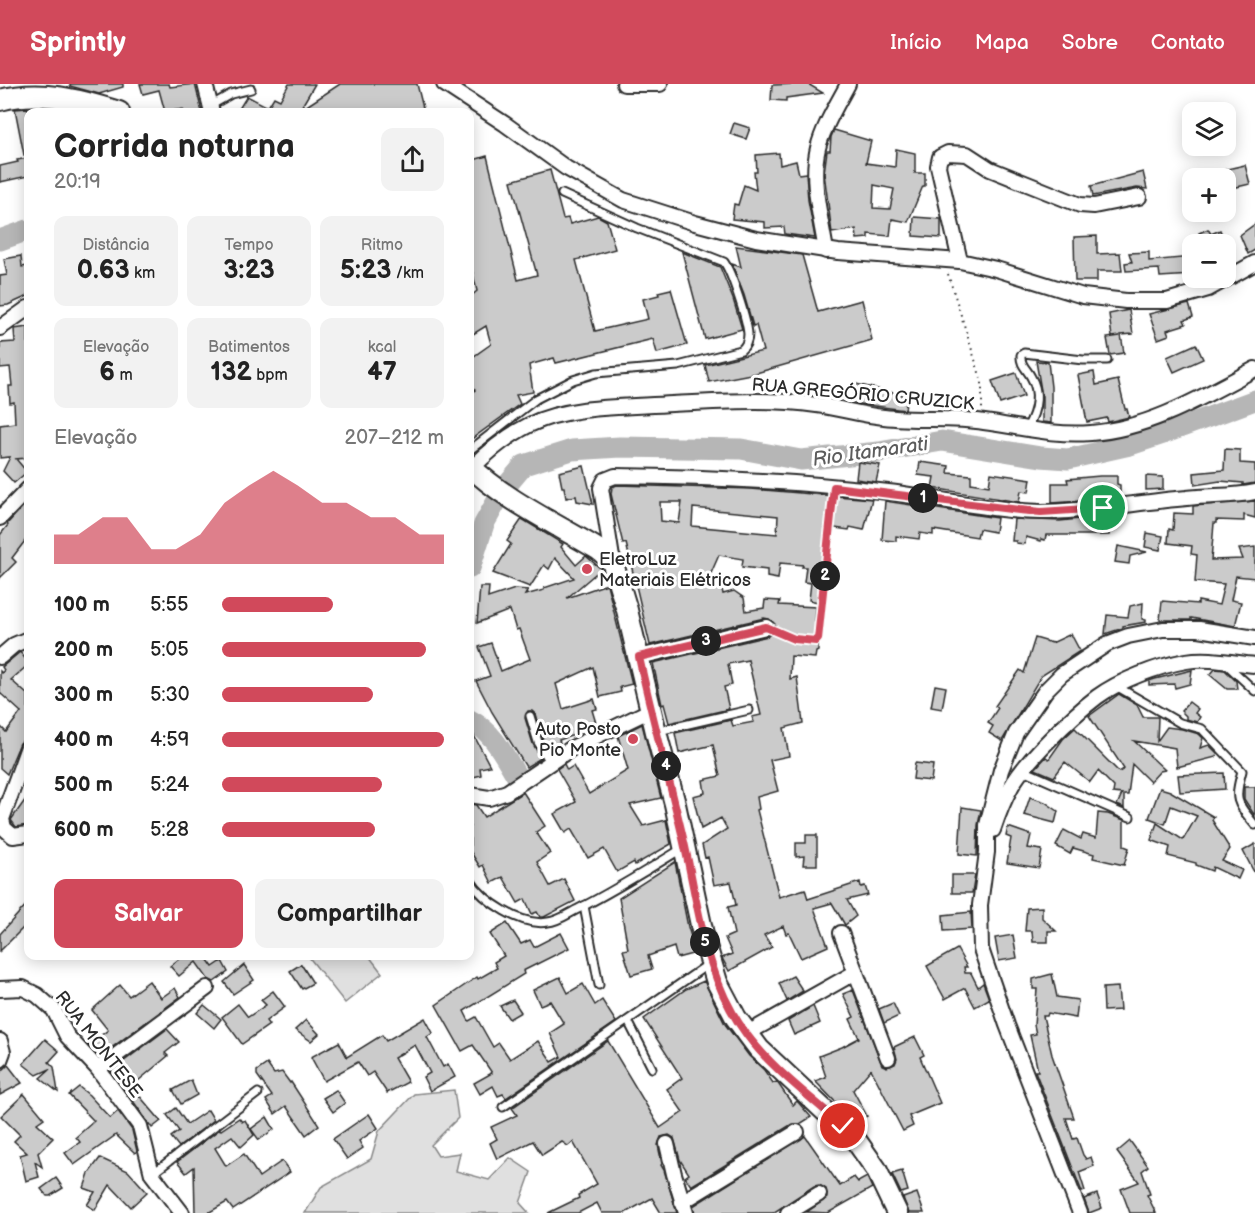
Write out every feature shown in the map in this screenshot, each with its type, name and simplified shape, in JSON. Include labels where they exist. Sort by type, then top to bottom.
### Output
[{"type":"street","points":[[205,84],[211,108]]},
{"type":"street","points":[[444,84],[506,124],[566,168],[623,200],[695,223],[756,239],[826,251],[960,261],[996,268],[1083,296],[1126,301],[1167,301],[1188,295],[1208,289],[1255,263]]},
{"type":"street","points":[[624,84],[660,84]]},
{"type":"street","points":[[826,251],[817,186],[818,147],[848,84]]},
{"type":"street","points":[[0,100],[22,95],[43,95],[67,98],[104,108]]},
{"type":"street","points":[[960,261],[938,166],[940,157],[948,153],[967,154],[990,169],[1080,206],[1094,206],[1139,197]]},
{"type":"street","points":[[0,328],[24,311]]},
{"type":"street","name":"RUA GREGÓRIO CRUZICK","points":[[474,465],[494,446],[530,424],[562,413],[696,403],[780,402],[816,405],[883,417],[982,422],[1026,431],[1060,434],[1092,433],[1128,428],[1211,393],[1255,369]]},
{"type":"street","points":[[474,467],[516,501],[599,550],[608,556],[613,564]]},
{"type":"street","points":[[897,1213],[876,1169],[855,1139],[770,1060],[746,1034],[726,1000],[711,963],[639,657],[613,564],[601,494],[602,483],[609,477],[699,477],[834,487],[1041,512],[1255,492]]},
{"type":"street","points":[[0,518],[24,493]]},
{"type":"street","points":[[639,657],[766,627]]},
{"type":"street","points":[[1080,1213],[984,960],[980,904],[990,806],[1007,751],[1029,712],[1062,674],[1107,644],[1128,636],[1163,629],[1199,629],[1255,638]]},
{"type":"street","points":[[0,657],[14,645],[24,641]]},
{"type":"street","points":[[987,852],[1002,805],[1011,786],[1055,736],[1097,697],[1140,675],[1186,661],[1202,660],[1255,665]]},
{"type":"street","points":[[474,796],[489,798],[497,796],[515,787],[550,762],[595,735],[651,710]]},
{"type":"street","points":[[24,758],[2,819],[4,828],[13,836],[24,835]]},
{"type":"street","points":[[842,933],[888,1058]]},
{"type":"street","points":[[746,1034],[856,972]]},
{"type":"street","name":"RUA MONTESE","points":[[0,989],[22,988],[54,1010],[67,1036],[98,1069],[140,1126],[152,1174],[182,1213]]},
{"type":"street","points":[[98,1069],[207,988]]},
{"type":"street","points":[[667,1144],[684,1208],[796,1132]]},
{"type":"street","points":[[788,1213],[819,1194]]},
{"type":"lane","points":[[212,108],[231,94],[250,89]]},
{"type":"lane","points":[[474,465],[536,399],[573,380],[596,374],[678,366],[741,350],[746,346],[748,333],[730,273],[724,262],[637,228],[562,194]]},
{"type":"lane","points":[[1026,431],[1037,398],[1035,385],[1021,362],[1021,355],[1024,353],[1083,360],[1107,360]]},
{"type":"lane","points":[[1224,662],[1255,691]]},
{"type":"lane","points":[[1116,686],[1180,723],[1202,729],[1242,771],[1236,797],[1255,825]]},
{"type":"lane","points":[[656,732],[749,710]]},
{"type":"lane","points":[[530,716],[538,742],[550,762]]},
{"type":"lane","points":[[1023,770],[1130,817]]},
{"type":"lane","points":[[474,886],[490,902],[509,913],[538,923],[552,922],[685,847]]},
{"type":"lane","points":[[584,906],[599,985]]},
{"type":"lane","points":[[503,1107],[711,963]]},
{"type":"lane","points":[[628,1021],[652,1068]]},
{"type":"lane","points":[[152,1174],[258,1093]]},
{"type":"path","points":[[943,259],[982,382],[982,422]]},
{"type":"path","points":[[766,627],[794,639],[816,641],[818,639],[834,487]]},
{"type":"shaded area","points":[[311,960],[372,960],[382,973],[345,1003]]},
{"type":"shaded area","points":[[454,1090],[458,1118],[431,1145],[438,1156],[460,1153],[456,1171],[489,1180],[510,1158],[531,1172],[520,1203],[529,1213],[305,1213],[321,1187],[371,1159],[379,1131],[414,1094]]},
{"type":"building","points":[[70,84],[123,84],[123,87],[99,94],[70,86]]},
{"type":"building","points":[[140,84],[169,84],[170,87],[195,84],[201,108],[164,108],[159,90],[143,94]]},
{"type":"building","points":[[289,84],[315,84],[301,108],[240,108],[247,96],[268,107],[274,97],[280,100]]},
{"type":"building","points":[[340,84],[417,84],[423,108],[304,108]]},
{"type":"building","points":[[808,84],[823,93],[786,98],[786,101],[771,100],[772,85]]},
{"type":"building","points":[[24,108],[24,155],[15,109]]},
{"type":"building","points":[[734,123],[750,128],[746,139],[730,134]]},
{"type":"building","points":[[834,130],[871,141],[866,163],[895,167],[896,149],[915,153],[915,173],[925,173],[925,186],[923,186],[908,222],[892,219],[890,236],[868,234],[868,238],[857,239],[856,229],[832,233],[824,173]],"holes":[[[874,185],[894,189],[890,209],[873,208]]]},
{"type":"building","points":[[779,153],[780,165],[796,161],[799,174],[806,173],[815,238],[785,234],[784,227],[765,228],[765,222],[732,219],[734,204],[738,205],[744,185],[756,190],[754,172],[757,172],[756,155]]},
{"type":"building","points":[[487,156],[518,280],[537,275],[511,181],[550,170],[563,219],[568,218],[570,224],[598,216],[607,221],[615,249],[576,260],[595,331],[648,319],[643,299],[671,289],[687,345],[657,353],[653,339],[556,363],[554,358],[529,365],[533,392],[516,395],[520,404],[474,437],[474,356],[491,344],[486,326],[474,334],[474,294],[477,291],[474,279],[474,160]]},
{"type":"building","points":[[24,159],[24,177],[0,182],[0,166],[18,162],[17,160]]},
{"type":"building","points":[[1245,165],[1250,184],[1236,187],[1236,168],[1232,168]]},
{"type":"building","points":[[1143,172],[1147,189],[1137,188],[1093,196],[1091,186]]},
{"type":"building","points":[[914,217],[941,219],[941,238],[913,236]]},
{"type":"building","points":[[1255,224],[1255,250],[1248,254],[1240,235]]},
{"type":"building","points":[[1208,229],[1211,234],[1199,234]]},
{"type":"building","points":[[1097,236],[1097,254],[1120,253],[1122,271],[1097,271],[1097,281],[1075,281],[1074,237]]},
{"type":"building","points":[[736,246],[802,255],[818,312],[862,300],[872,340],[756,373],[709,382],[705,365],[763,351],[756,325],[753,326],[732,264],[741,267]]},
{"type":"building","points":[[682,252],[720,267],[742,329],[705,339]]},
{"type":"building","points":[[1149,252],[1149,261],[1182,258],[1182,276],[1160,277],[1159,269],[1126,271],[1125,263],[1132,262],[1129,253]]},
{"type":"building","points":[[21,256],[22,267],[24,267],[24,298],[0,306],[0,276],[7,275],[4,259]]},
{"type":"building","points":[[1189,304],[1193,317],[1184,320],[1186,324],[1167,330],[1169,335],[1158,339],[1149,314]]},
{"type":"building","points":[[1129,310],[1133,334],[1121,335],[1124,353],[1110,355],[1107,338],[1120,336],[1112,337],[1109,314]]},
{"type":"building","points":[[24,328],[24,458],[16,459],[24,468],[24,475],[14,483],[3,471],[10,457],[0,458],[0,425],[15,423],[14,402],[10,403],[9,386],[12,386],[10,367],[0,368],[0,343],[15,342],[14,329]]},
{"type":"building","points":[[1196,344],[1203,359],[1174,372],[1167,357]]},
{"type":"building","points":[[1036,361],[1048,362],[1051,423],[1042,422],[1042,396]]},
{"type":"building","points":[[1094,372],[1096,385],[1118,380],[1129,417],[1108,422],[1107,418],[1087,422],[1078,375]]},
{"type":"building","points":[[1016,373],[1024,396],[1000,404],[992,381]]},
{"type":"building","points":[[856,384],[907,396],[905,410],[852,403]]},
{"type":"building","points":[[1225,449],[1240,450],[1240,463],[1255,464],[1255,483],[1243,485],[1243,483],[1220,481],[1195,485],[1194,473],[1224,470]]},
{"type":"building","points":[[858,462],[880,465],[876,482],[856,479]]},
{"type":"building","points":[[920,462],[949,466],[948,473],[971,475],[971,483],[989,486],[991,473],[1031,479],[1029,492],[1021,491],[1019,502],[932,488],[934,477],[918,475]]},
{"type":"building","points":[[584,466],[593,504],[577,501],[576,496],[566,498],[564,487],[562,487],[559,472]]},
{"type":"building","points":[[1117,476],[1120,494],[1111,494],[1111,497],[1096,497],[1095,500],[1052,503],[1052,483],[1068,483],[1067,479]]},
{"type":"building","points":[[1146,476],[1163,477],[1163,489],[1146,490]]},
{"type":"building","points":[[617,485],[751,489],[872,499],[864,530],[850,527],[849,530],[828,527],[818,602],[809,600],[811,583],[804,582],[806,567],[802,567],[803,565],[780,563],[778,579],[767,577],[767,570],[742,567],[743,559],[719,555],[705,587],[721,584],[723,594],[734,591],[744,598],[746,611],[764,608],[765,600],[780,601],[779,605],[816,607],[818,651],[815,658],[791,656],[790,679],[797,677],[803,723],[784,728],[789,756],[770,760],[778,791],[757,797],[759,809],[757,810],[779,897],[805,889],[808,899],[860,882],[861,887],[865,886],[868,895],[847,900],[856,916],[845,925],[832,903],[814,908],[828,946],[801,958],[783,926],[764,935],[772,947],[729,971],[722,958],[732,954],[725,938],[734,934],[728,907],[736,905],[731,882],[714,885],[708,857],[705,858],[702,845],[727,829],[721,818],[701,829],[693,796],[705,793],[703,780],[720,776],[713,745],[679,753],[675,733],[731,720],[733,726],[754,722],[752,717],[761,715],[748,660],[728,664],[732,685],[724,687],[729,709],[669,723],[664,704],[662,705],[653,663],[768,636],[774,630],[775,624],[764,618],[650,645],[626,543],[623,544],[611,494],[612,487]],"holes":[[[660,502],[682,502],[679,523],[661,521]],[[693,508],[778,516],[777,534],[692,526]]]},
{"type":"building","points":[[885,501],[997,518],[995,532],[979,529],[977,537],[933,530],[933,535],[920,533],[919,539],[896,536],[896,541],[882,540]]},
{"type":"building","points":[[1255,501],[1255,518],[1244,515],[1244,521],[1216,520],[1214,523],[1211,560],[1243,559],[1239,549],[1255,547],[1255,578],[1236,576],[1231,600],[1241,602],[1235,626],[1191,618],[1191,620],[1160,620],[1162,601],[1198,604],[1198,601],[1219,605],[1224,584],[1195,582],[1197,555],[1191,554],[1192,546],[1168,543],[1169,529],[1173,530],[1174,513],[1193,514],[1193,506]]},
{"type":"building","points":[[24,505],[24,542],[12,558],[16,562],[0,578],[0,535]]},
{"type":"building","points":[[1109,516],[1109,535],[1046,535],[1045,540],[1041,539],[1041,541],[1026,537],[1025,544],[1012,541],[1014,519],[1060,521]]},
{"type":"building","points":[[522,519],[563,544],[561,547],[576,565],[586,556],[601,569],[567,598],[607,584],[632,684],[620,687],[621,692],[600,697],[593,667],[556,684],[563,709],[594,699],[597,709],[592,710],[596,723],[579,731],[580,733],[559,740],[561,745],[550,752],[543,740],[535,714],[528,711],[525,718],[533,744],[541,758],[526,767],[476,681],[490,676],[479,647],[491,643],[501,671],[530,659],[519,629],[516,630],[510,610],[477,623],[480,587],[489,587],[488,598],[515,589],[528,590],[525,595],[574,578],[555,558],[549,569],[544,565],[530,587],[493,573],[511,544],[507,541]]},
{"type":"building","points":[[1147,533],[1163,536],[1160,550],[1145,547]]},
{"type":"building","points":[[1118,546],[1147,552],[1130,556],[1129,564],[1115,562]]},
{"type":"building","points":[[1143,603],[1142,619],[1146,622],[1123,626],[1123,628],[1105,634],[1107,615],[1128,617],[1130,606]]},
{"type":"building","points":[[1071,634],[1080,651],[1041,676],[1002,741],[989,733],[993,726],[988,723],[998,708],[995,706],[1020,670],[1024,673],[1035,638],[1052,643]]},
{"type":"building","points":[[20,652],[24,657],[24,669],[11,680],[24,691],[24,740],[20,743],[7,774],[0,768],[0,726],[6,732],[21,712],[0,693],[0,671],[2,673],[4,670],[2,667]]},
{"type":"building","points":[[1215,669],[1225,670],[1236,681],[1237,689],[1227,689],[1210,675]]},
{"type":"building","points":[[1192,670],[1190,684],[1175,688],[1174,684],[1149,685],[1149,681]]},
{"type":"building","points":[[935,685],[946,687],[942,709],[931,707]]},
{"type":"building","points":[[1119,694],[1137,705],[1143,717],[1158,717],[1157,741],[1167,727],[1182,729],[1199,734],[1203,738],[1200,748],[1209,745],[1217,753],[1216,757],[1177,767],[1175,748],[1134,741],[1165,770],[1160,771],[1150,782],[1132,764],[1128,795],[1124,795],[1124,808],[1117,805],[1122,794],[1113,793],[1114,787],[1098,771],[1090,782],[1065,762],[1054,777],[1035,769],[1046,757],[1049,759],[1063,739],[1075,728],[1119,772],[1124,769],[1089,716]]},
{"type":"building","points":[[1189,702],[1198,709],[1195,713],[1200,717],[1197,722],[1186,719],[1181,711]]},
{"type":"building","points":[[642,724],[661,798],[630,805],[643,826],[666,820],[671,844],[635,865],[634,862],[617,872],[604,849],[588,858],[571,829],[565,833],[554,814],[576,802],[557,769],[564,764],[567,770],[573,766],[589,794],[628,770],[618,736]]},
{"type":"building","points":[[474,736],[490,766],[480,768],[481,775],[474,777]]},
{"type":"building","points":[[915,763],[933,765],[931,781],[913,779]]},
{"type":"building","points":[[1224,773],[1225,789],[1180,792],[1178,775]]},
{"type":"building","points":[[1244,787],[1255,787],[1255,816],[1244,799]]},
{"type":"building","points":[[1160,788],[1170,791],[1214,817],[1212,820],[1230,849],[1222,861],[1242,870],[1238,879],[1213,867],[1212,871],[1196,863],[1168,856],[1170,847],[1151,840],[1157,823],[1183,840],[1197,816],[1171,806],[1165,824],[1149,818]]},
{"type":"building","points":[[523,792],[545,826],[536,832],[550,853],[537,862],[550,886],[564,879],[575,901],[540,917],[537,912],[532,914],[525,899],[518,903],[503,877],[492,883],[483,865],[480,867],[474,857],[474,805],[484,817]]},
{"type":"building","points":[[1030,797],[1045,802],[1058,811],[1055,823],[1024,815]]},
{"type":"building","points":[[24,802],[24,826],[16,827],[11,820]]},
{"type":"building","points":[[962,807],[981,810],[977,856],[959,854]]},
{"type":"building","points":[[1098,813],[1124,820],[1124,846],[1129,848],[1124,865],[1093,858],[1094,854],[1073,848],[1070,854],[1056,846],[1064,830],[1081,839],[1083,834],[1096,838]]},
{"type":"building","points":[[1008,827],[1031,835],[1028,848],[1042,850],[1039,868],[1007,863],[1011,838],[1006,836]]},
{"type":"building","points":[[806,835],[817,835],[817,865],[803,865],[804,856],[796,857],[796,843],[806,843]]},
{"type":"building","points":[[1255,844],[1255,874],[1243,851]]},
{"type":"building","points":[[675,862],[688,927],[696,953],[677,958],[674,947],[648,956],[652,969],[631,975],[623,950],[628,949],[619,898]]},
{"type":"building","points":[[952,875],[975,875],[972,893],[952,893]]},
{"type":"building","points":[[24,907],[24,929],[0,951],[0,934]]},
{"type":"building","points":[[1042,907],[1042,918],[1056,931],[1048,931],[1048,942],[1033,942],[1032,931],[1025,931],[1027,908]]},
{"type":"building","points":[[971,912],[972,929],[944,931],[943,915]]},
{"type":"building","points":[[507,923],[521,944],[530,940],[534,947],[561,933],[569,948],[523,971],[524,974],[464,1011],[469,1021],[476,1017],[493,1047],[499,1043],[510,1059],[538,1041],[552,1062],[561,1057],[550,1033],[564,1024],[550,1001],[540,1005],[533,990],[560,977],[568,993],[583,984],[595,1005],[602,1000],[616,1022],[506,1098],[503,1094],[498,1096],[493,1086],[480,1094],[474,1083],[492,1073],[473,1045],[462,1051],[436,1005],[477,977],[478,979],[497,968],[494,962],[504,956],[490,934]]},
{"type":"building","points":[[1013,935],[1017,958],[999,961],[995,938]]},
{"type":"building","points":[[957,949],[967,967],[964,967],[965,973],[971,973],[978,987],[983,983],[989,999],[975,1007],[965,988],[945,999],[927,966]]},
{"type":"building","points":[[178,960],[208,960],[213,967],[222,961],[228,972],[214,982],[208,979],[196,962],[179,976],[170,966]]},
{"type":"building","points":[[301,964],[313,983],[302,989],[290,971]]},
{"type":"building","points":[[244,965],[254,980],[233,994],[224,982]]},
{"type":"building","points":[[1052,974],[1057,997],[1078,1000],[1076,1018],[1048,1013],[1047,1016],[1043,1016],[1052,1055],[1074,1118],[1066,1118],[1073,1139],[1077,1138],[1083,1155],[1086,1159],[1091,1157],[1094,1166],[1079,1172],[1085,1191],[1082,1192],[1035,1071],[1038,1071],[1030,1035],[1036,1034],[1034,1025],[1037,989],[1033,989],[1033,979]]},
{"type":"building","points":[[793,976],[803,991],[787,1001],[779,983]]},
{"type":"building","points":[[149,981],[161,998],[175,988],[180,997],[99,1057],[88,1045],[108,1030],[92,1010],[120,985],[129,996]]},
{"type":"building","points":[[704,981],[725,1024],[749,1056],[764,1070],[773,1083],[777,1082],[793,1105],[797,1101],[811,1117],[800,1124],[792,1124],[691,1186],[685,1177],[689,1174],[680,1160],[674,1138],[669,1135],[661,1137],[658,1145],[661,1165],[677,1213],[661,1213],[652,1198],[625,1213],[602,1213],[597,1203],[578,1213],[548,1213],[579,1198],[578,1195],[597,1184],[573,1142],[568,1146],[562,1142],[542,1155],[533,1141],[497,1159],[490,1143],[497,1139],[491,1127],[517,1115],[512,1108],[608,1041],[660,1128],[683,1112],[667,1089],[682,1078],[644,1019],[686,989]]},
{"type":"building","points":[[1118,987],[1120,1010],[1104,1011],[1103,988]]},
{"type":"building","points":[[853,990],[882,1065],[887,1067],[895,1064],[897,1059],[894,1047],[915,1037],[924,1055],[920,1057],[940,1103],[909,1116],[913,1126],[903,1131],[871,1069],[853,1090],[867,1116],[854,1121],[815,1081],[826,1077],[819,1056],[859,1038],[850,1019],[854,1017],[843,994]]},
{"type":"building","points":[[273,991],[285,1007],[266,1021],[269,1025],[242,1044],[222,1017],[238,1004],[248,1017],[266,1005],[261,1000]]},
{"type":"building","points":[[513,1000],[521,1012],[509,1019],[500,1006]]},
{"type":"building","points":[[893,1003],[899,1016],[884,1023],[879,1009]]},
{"type":"building","points":[[204,1005],[221,1019],[214,1028],[197,1013]]},
{"type":"building","points":[[813,1006],[820,1023],[794,1035],[788,1021]]},
{"type":"building","points":[[425,1018],[433,1033],[427,1037],[443,1067],[448,1064],[455,1077],[430,1091],[423,1077],[430,1073],[415,1045],[394,1058],[408,1082],[387,1093],[373,1072],[367,1076],[358,1062],[324,1081],[311,1057],[339,1042],[347,1057],[382,1035],[386,1041]]},
{"type":"building","points":[[306,1020],[319,1034],[311,1041],[295,1030]]},
{"type":"building","points":[[167,1029],[179,1042],[165,1053],[168,1056],[126,1091],[111,1071]]},
{"type":"building","points":[[45,1039],[59,1051],[49,1062],[54,1067],[58,1092],[40,1078],[50,1069],[37,1075],[23,1064]]},
{"type":"building","points":[[267,1064],[274,1074],[282,1072],[291,1082],[319,1125],[306,1135],[286,1106],[275,1114],[266,1100],[272,1096],[257,1075],[257,1071]]},
{"type":"building","points":[[8,1065],[22,1083],[0,1095],[0,1073]]},
{"type":"building","points":[[191,1080],[197,1095],[181,1104],[173,1090]]},
{"type":"building","points":[[79,1087],[110,1118],[118,1111],[132,1130],[137,1151],[135,1153],[116,1135],[74,1165],[65,1153],[80,1142],[76,1137],[94,1121],[69,1095]]},
{"type":"building","points":[[336,1090],[345,1103],[333,1112],[323,1098]]},
{"type":"building","points":[[137,1093],[161,1121],[152,1128],[131,1098]]},
{"type":"building","points":[[24,1094],[44,1118],[37,1123],[53,1138],[38,1153],[42,1167],[35,1162],[39,1177],[26,1181],[20,1155],[27,1153],[14,1141],[20,1135],[1,1116]]},
{"type":"building","points":[[176,1108],[187,1124],[208,1110],[214,1120],[179,1147],[171,1137],[179,1131],[167,1115]]},
{"type":"building","points":[[369,1114],[378,1128],[359,1141],[363,1148],[347,1159],[333,1139]]},
{"type":"building","points":[[267,1117],[274,1129],[259,1140],[251,1129]]},
{"type":"building","points":[[239,1118],[242,1122],[245,1120],[254,1135],[241,1147],[232,1136],[215,1148],[226,1166],[244,1154],[259,1177],[282,1161],[290,1172],[233,1210],[227,1202],[208,1213],[195,1213],[194,1167],[186,1173],[177,1162],[220,1129]]},
{"type":"building","points":[[805,1136],[840,1186],[854,1177],[858,1182],[867,1177],[872,1188],[828,1213],[807,1212],[827,1198],[826,1189],[819,1185],[773,1213],[695,1213],[693,1206]]},
{"type":"building","points":[[1130,1141],[1148,1166],[1142,1171],[1150,1194],[1147,1195],[1156,1213],[1130,1213],[1121,1189],[1139,1182],[1117,1152]]},
{"type":"building","points":[[100,1158],[128,1171],[147,1192],[131,1207],[110,1185],[95,1210],[87,1205],[95,1192],[84,1188],[89,1173]]},
{"type":"building","points":[[902,1171],[908,1191],[901,1193],[892,1174]]},
{"type":"building","points":[[56,1178],[63,1188],[47,1196],[41,1189]]},
{"type":"building","points":[[917,1193],[924,1213],[909,1213],[903,1198]]},
{"type":"building","points":[[1097,1194],[1102,1208],[1089,1213],[1084,1199]]},
{"type":"waterway","name":"Rio Itamarati","points":[[0,240],[24,231]]},
{"type":"waterway","name":"Rio Itamarati","points":[[474,555],[484,524],[503,490],[524,465],[572,450],[620,447],[741,449],[801,460],[879,452],[942,441],[1041,457],[1068,459],[1130,445],[1255,400]]},
{"type":"waterway","name":"Rio Itamarati","points":[[474,722],[491,737],[516,775]]},
{"type":"place","name":"EletroLuz Materiais Elétricos","points":[[587,569]]},
{"type":"place","name":"Auto Posto Pio Monte","points":[[633,739]]},
{"type":"route","points":[[843,1126],[759,1049],[735,1017],[717,982],[698,915],[685,847],[639,657],[766,627],[794,639],[816,641],[821,620],[834,487],[1041,512],[1103,508]]}]
